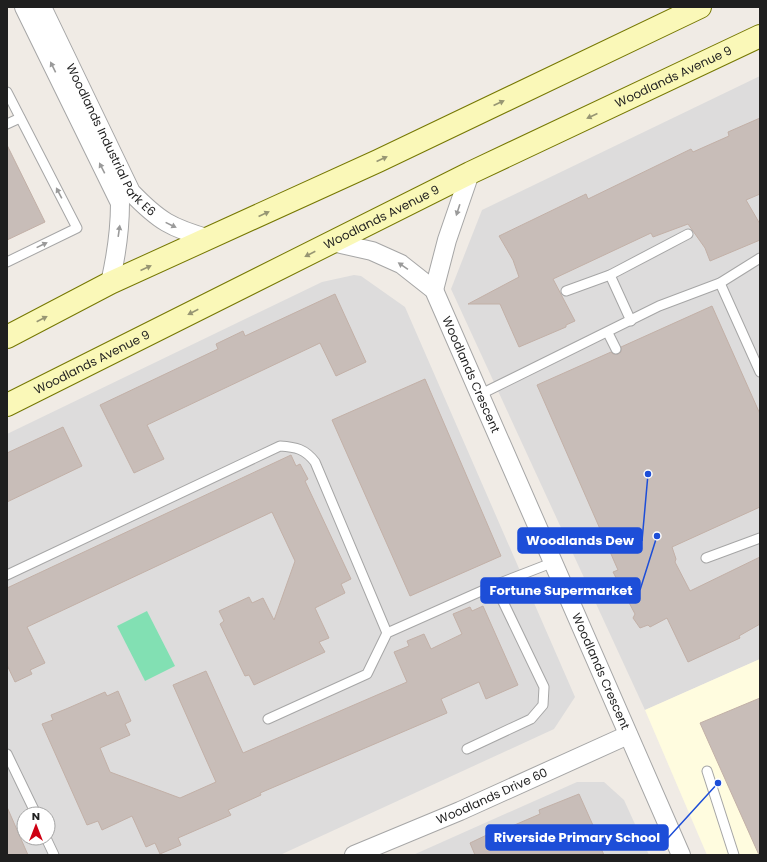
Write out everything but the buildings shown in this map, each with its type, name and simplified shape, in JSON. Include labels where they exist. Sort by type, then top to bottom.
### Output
[{"type":"main road","points":[[7,337],[110,283],[210,239],[700,7]]},
{"type":"main road","name":"Woodlands Avenue 9","points":[[7,405],[470,173],[760,36]]},
{"type":"street","name":"Woodlands Industrial Park E6","points":[[24,7],[120,203],[120,222],[110,283]]},
{"type":"street","name":"Woodlands Industrial Park E6","points":[[42,7],[131,192],[150,213],[163,221],[183,231],[210,239]]},
{"type":"street","points":[[434,290],[445,247],[470,173]]},
{"type":"street","name":"Woodlands Crescent","points":[[332,242],[372,251],[401,264],[434,290],[681,855]]},
{"type":"street","name":"Woodlands Drive 60","points":[[354,855],[460,811],[628,735]]},
{"type":"lane","points":[[7,92],[77,228],[7,262]]},
{"type":"lane","points":[[7,124],[20,118]]},
{"type":"lane","points":[[566,291],[610,275],[688,234]]},
{"type":"lane","points":[[479,395],[608,333],[659,306],[720,283],[760,258]]},
{"type":"lane","points":[[610,275],[631,320]]},
{"type":"lane","points":[[720,283],[760,372]]},
{"type":"lane","points":[[608,333],[616,349]]},
{"type":"lane","points":[[7,575],[280,446],[295,447],[308,452],[315,462],[387,633]]},
{"type":"lane","points":[[706,558],[760,538]]},
{"type":"lane","points":[[268,719],[367,674],[387,633],[495,585],[554,562]]},
{"type":"lane","points":[[467,749],[532,719],[543,706],[544,687],[495,585]]},
{"type":"lane","points":[[7,754],[32,806]]},
{"type":"lane","points":[[707,772],[734,855]]},
{"type":"shaded area","points":[[760,76],[760,659],[645,710],[451,289],[482,210]]},
{"type":"shaded area","points":[[354,275],[361,276],[405,307],[575,697],[554,729],[280,855],[7,855],[7,434],[322,282]]},
{"type":"shaded area","points":[[760,659],[760,855],[707,855],[645,710]]},
{"type":"shaded area","points":[[577,782],[604,782],[624,800],[649,855],[413,855]]},
{"type":"green space","points":[[147,611],[175,666],[145,681],[117,626]]},
{"type":"place","name":"Woodlands Dew","points":[[648,474]]},
{"type":"place","name":"Fortune Supermarket","points":[[657,536]]},
{"type":"place","name":"Riverside Primary School","points":[[718,783]]}]
